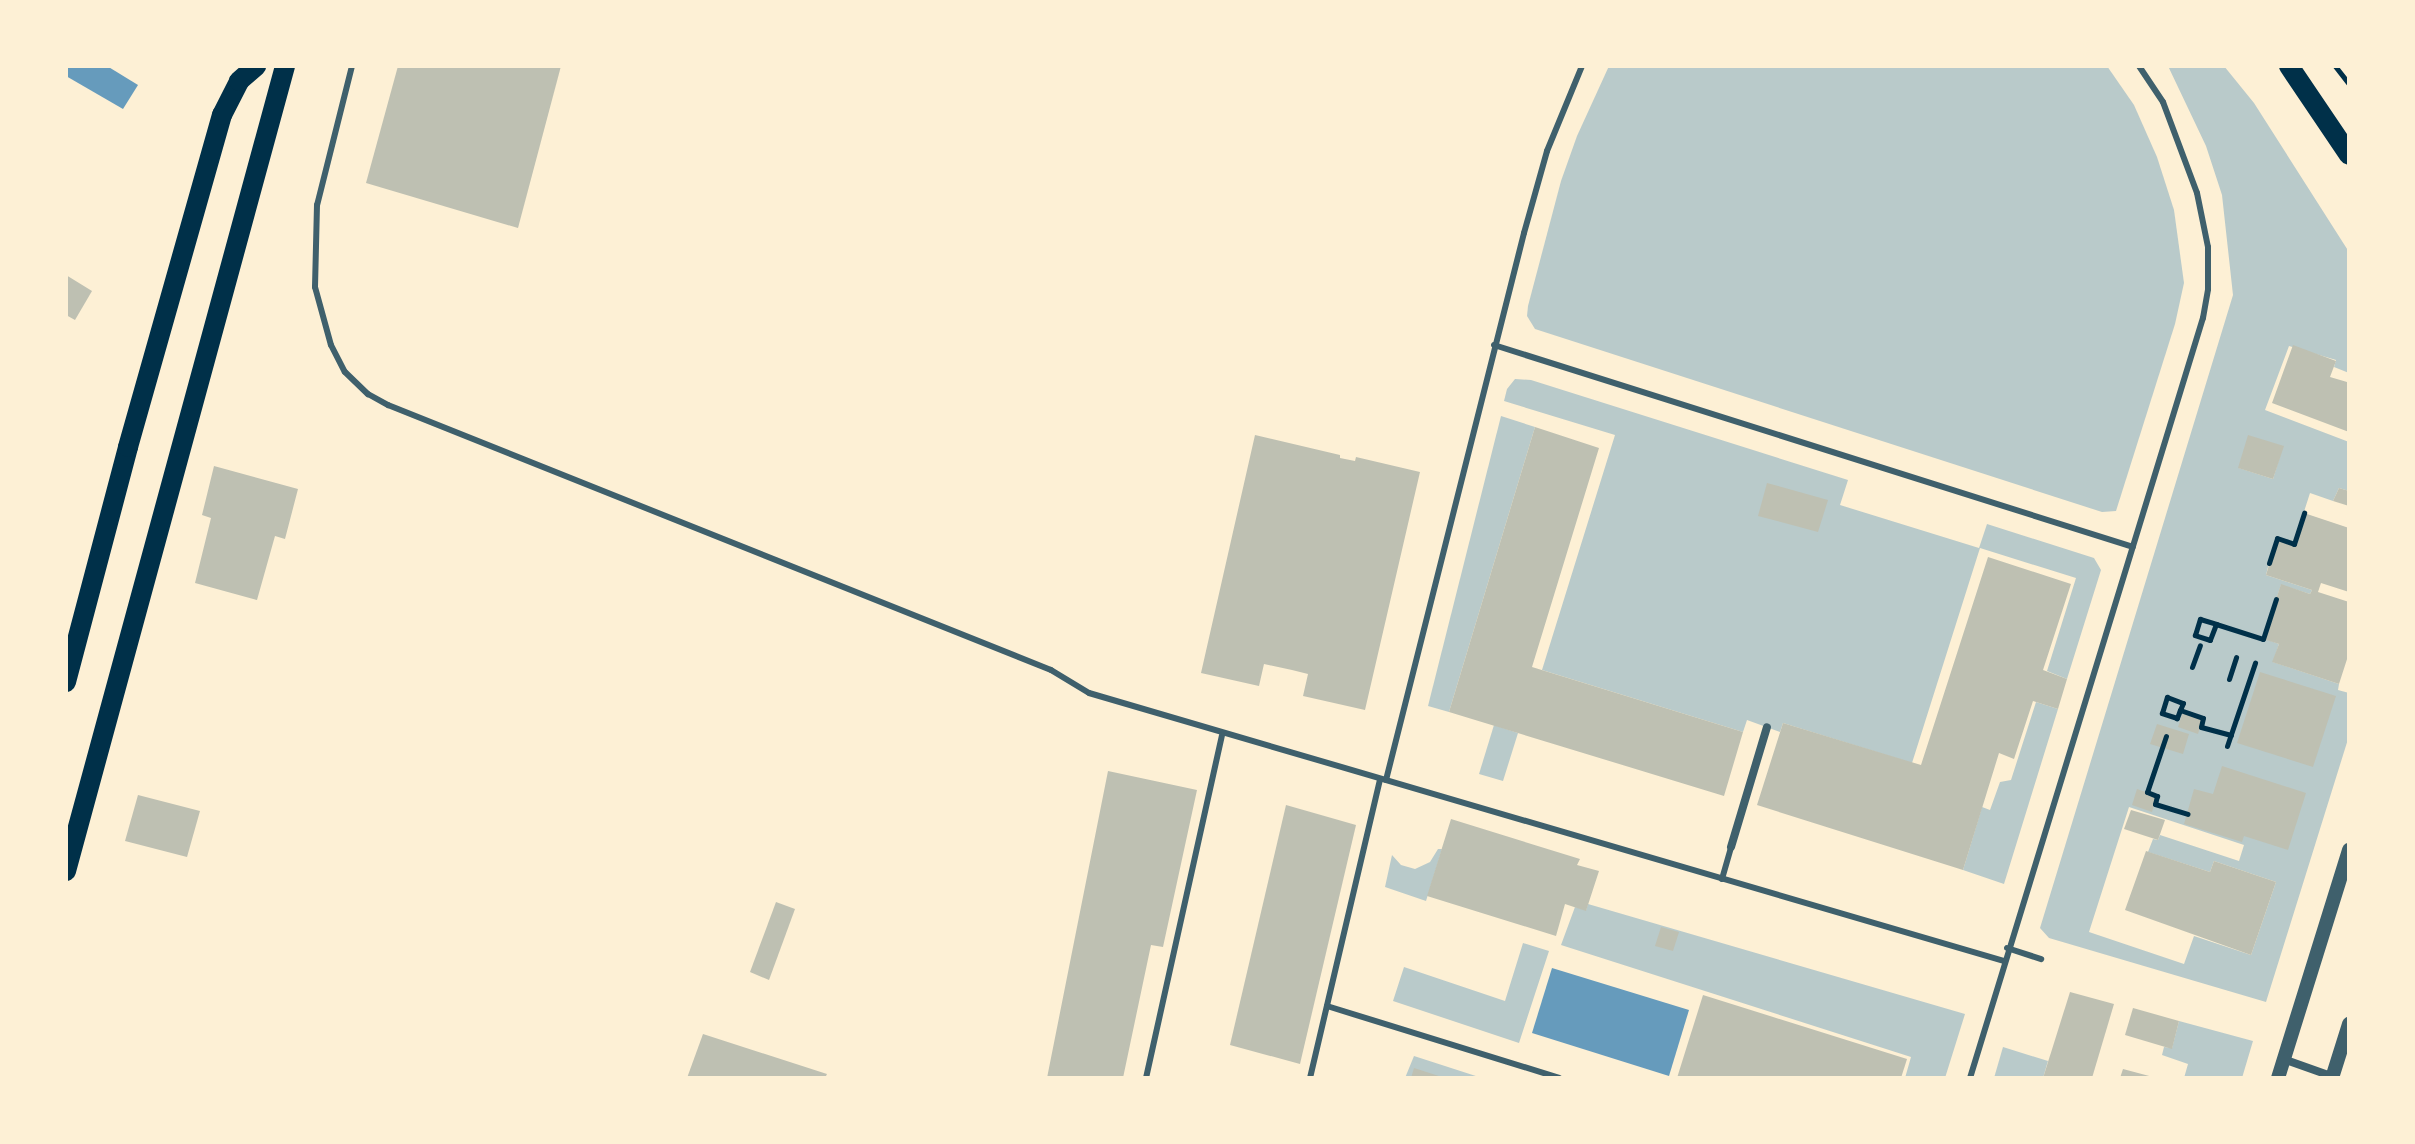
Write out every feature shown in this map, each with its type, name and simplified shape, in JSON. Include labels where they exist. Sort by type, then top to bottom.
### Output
[{"type":"main road","points":[[66,682],[128,447],[222,115],[239,81],[256,66]]},
{"type":"main road","points":[[66,871],[285,66]]},
{"type":"main road","points":[[2289,66],[2349,155]]},
{"type":"street","points":[[1731,847],[1767,727]]},
{"type":"street","points":[[2278,1078],[2349,850]]},
{"type":"street","points":[[2283,1059],[2333,1077],[2349,1024]]},
{"type":"lane","points":[[352,66],[317,205],[315,287],[331,345],[345,372],[368,394],[412,417],[1051,670],[1089,693],[1222,735],[2004,961]]},
{"type":"lane","points":[[1310,1078],[1494,345],[1547,151],[1582,66]]},
{"type":"lane","points":[[1970,1078],[2007,948],[2203,318],[2208,289],[2208,247],[2197,193],[2163,102],[2139,66]]},
{"type":"lane","points":[[1494,345],[2133,547]]},
{"type":"lane","points":[[1146,1078],[1222,735]]},
{"type":"lane","points":[[1722,879],[1731,847]]},
{"type":"lane","points":[[2007,948],[2041,959]]},
{"type":"lane","points":[[1327,1006],[1559,1078]]},
{"type":"path","points":[[2335,66],[2349,84]]},
{"type":"path","points":[[2269,563],[2277,538],[2294,544],[2304,513]]},
{"type":"path","points":[[2216,624],[2210,640],[2195,635],[2200,619],[2216,624],[2263,639],[2276,599]]},
{"type":"path","points":[[2192,667],[2200,645]]},
{"type":"path","points":[[2229,679],[2236,657]]},
{"type":"path","points":[[2227,746],[2255,663]]},
{"type":"path","points":[[2167,697],[2183,703],[2180,710],[2177,718],[2162,713],[2167,697]]},
{"type":"path","points":[[2180,710],[2203,718],[2201,727],[2231,735]]},
{"type":"path","points":[[2166,736],[2147,792],[2157,796],[2155,804],[2187,814]]},
{"type":"shaded area","points":[[1609,66],[2107,66],[2134,105],[2157,157],[2174,210],[2184,283],[2175,324],[2116,511],[2102,512],[1535,329],[1527,316],[1528,306],[1561,181],[1577,136]]},
{"type":"shaded area","points":[[2168,66],[2224,66],[2254,103],[2349,252],[2349,373],[2334,367],[2336,360],[2289,346],[2265,410],[2349,442],[2349,491],[2339,488],[2333,501],[2310,493],[2294,543],[2269,563],[2266,575],[2312,590],[2310,594],[2281,585],[2263,638],[2279,644],[2273,662],[2339,684],[2338,690],[2349,693],[2349,736],[2266,1002],[2049,938],[2040,928],[2233,295],[2222,195],[2206,146]],"holes":[[[2283,446],[2273,479],[2239,468]],[[2129,807],[2244,845],[2239,861],[2160,835],[2158,840],[2153,839],[2148,852],[2210,872],[2214,861],[2276,882],[2251,955],[2194,936],[2184,964],[2089,932]]]},
{"type":"shaded area","points":[[1515,379],[1531,380],[1848,480],[1840,505],[1979,548],[1987,524],[2094,558],[2101,570],[2067,679],[2047,671],[2076,578],[1980,548],[1912,763],[1783,723],[1780,732],[1747,720],[1743,732],[1542,670],[1615,435],[1504,401],[1507,389]]},
{"type":"shaded area","points":[[1501,416],[1535,427],[1449,712],[1428,706]]},
{"type":"shaded area","points":[[2036,702],[2058,709],[2004,884],[1963,870],[1982,807],[1990,810],[2000,782],[2011,780]]},
{"type":"shaded area","points":[[1494,725],[1518,733],[1503,781],[1479,774]]},
{"type":"shaded area","points":[[1438,849],[1442,849],[1426,901],[1385,887],[1392,855],[1401,865],[1415,869],[1430,862]]},
{"type":"shaded area","points":[[1588,904],[1965,1014],[1945,1078],[1905,1078],[1911,1057],[1561,945],[1575,907],[1586,910]]},
{"type":"shaded area","points":[[1523,943],[1549,951],[1519,1043],[1393,1001],[1404,967],[1505,1001]]},
{"type":"shaded area","points":[[2179,1021],[2253,1041],[2242,1078],[2184,1078],[2188,1064],[2162,1055],[2164,1047],[2172,1048]]},
{"type":"shaded area","points":[[2003,1047],[2048,1061],[2043,1078],[1994,1078]]},
{"type":"shaded area","points":[[1414,1056],[1482,1078],[1405,1078]]},
{"type":"water","points":[[67,66],[107,66],[138,85],[123,109],[66,76]]},
{"type":"water","points":[[1552,968],[1689,1010],[1669,1076],[1532,1033]]},
{"type":"building","points":[[398,66],[561,66],[518,228],[366,183]]},
{"type":"building","points":[[66,275],[92,291],[75,320],[66,315]]},
{"type":"building","points":[[2293,345],[2336,361],[2330,377],[2347,382],[2349,378],[2349,432],[2272,403]]},
{"type":"building","points":[[1535,427],[1599,448],[1532,667],[1743,732],[1724,796],[1449,712]]},
{"type":"building","points":[[1255,435],[1340,455],[1340,458],[1355,461],[1356,457],[1420,472],[1365,710],[1303,696],[1308,674],[1292,670],[1264,664],[1259,686],[1201,673]]},
{"type":"building","points":[[2248,435],[2284,446],[2273,479],[2238,468]]},
{"type":"building","points":[[214,466],[298,489],[285,539],[275,536],[257,600],[195,583],[211,518],[202,515]]},
{"type":"building","points":[[1767,483],[1828,500],[1818,532],[1758,516]]},
{"type":"building","points":[[2339,488],[2349,491],[2349,506],[2333,501]]},
{"type":"building","points":[[2304,513],[2349,528],[2349,592],[2321,583],[2318,592],[2349,602],[2349,653],[2339,684],[2272,662],[2279,644],[2263,639],[2281,584],[2310,594],[2312,590],[2266,575],[2277,538],[2294,544]]},
{"type":"building","points":[[1988,557],[2071,584],[2043,670],[2067,679],[2058,709],[2033,701],[2014,759],[1999,753],[1963,870],[1757,805],[1783,723],[1921,765]]},
{"type":"building","points":[[2260,672],[2336,696],[2313,767],[2237,743]]},
{"type":"building","points":[[2183,712],[2203,718],[2198,734],[2178,727]]},
{"type":"building","points":[[2157,724],[2189,734],[2183,754],[2150,744]]},
{"type":"building","points":[[2222,766],[2306,793],[2288,850],[2244,836],[2242,842],[2184,824],[2194,789],[2213,794]]},
{"type":"building","points":[[1108,771],[1197,790],[1163,947],[1151,945],[1123,1078],[1047,1078]]},
{"type":"building","points":[[2137,789],[2157,796],[2152,812],[2132,805]]},
{"type":"building","points":[[138,795],[200,811],[187,857],[125,841]]},
{"type":"building","points":[[1286,805],[1356,825],[1300,1064],[1230,1045]]},
{"type":"building","points":[[2131,810],[2165,820],[2158,840],[2124,829]]},
{"type":"building","points":[[1451,819],[1580,859],[1577,865],[1599,871],[1586,911],[1565,904],[1556,936],[1427,896]]},
{"type":"building","points":[[2146,851],[2210,872],[2214,861],[2276,882],[2251,955],[2125,910]]},
{"type":"building","points":[[776,902],[795,909],[769,980],[750,972]]},
{"type":"building","points":[[1661,927],[1679,932],[1673,951],[1655,946]]},
{"type":"building","points":[[2070,992],[2114,1004],[2092,1078],[2043,1078]]},
{"type":"building","points":[[1703,995],[1907,1059],[1901,1078],[1677,1078]]},
{"type":"building","points":[[2133,1008],[2179,1021],[2172,1049],[2125,1035]]},
{"type":"building","points":[[703,1034],[827,1074],[825,1078],[687,1078]]},
{"type":"building","points":[[1414,1068],[1442,1077],[1442,1078],[1411,1078]]},
{"type":"building","points":[[2123,1069],[2153,1077],[2153,1078],[2120,1078]]}]
